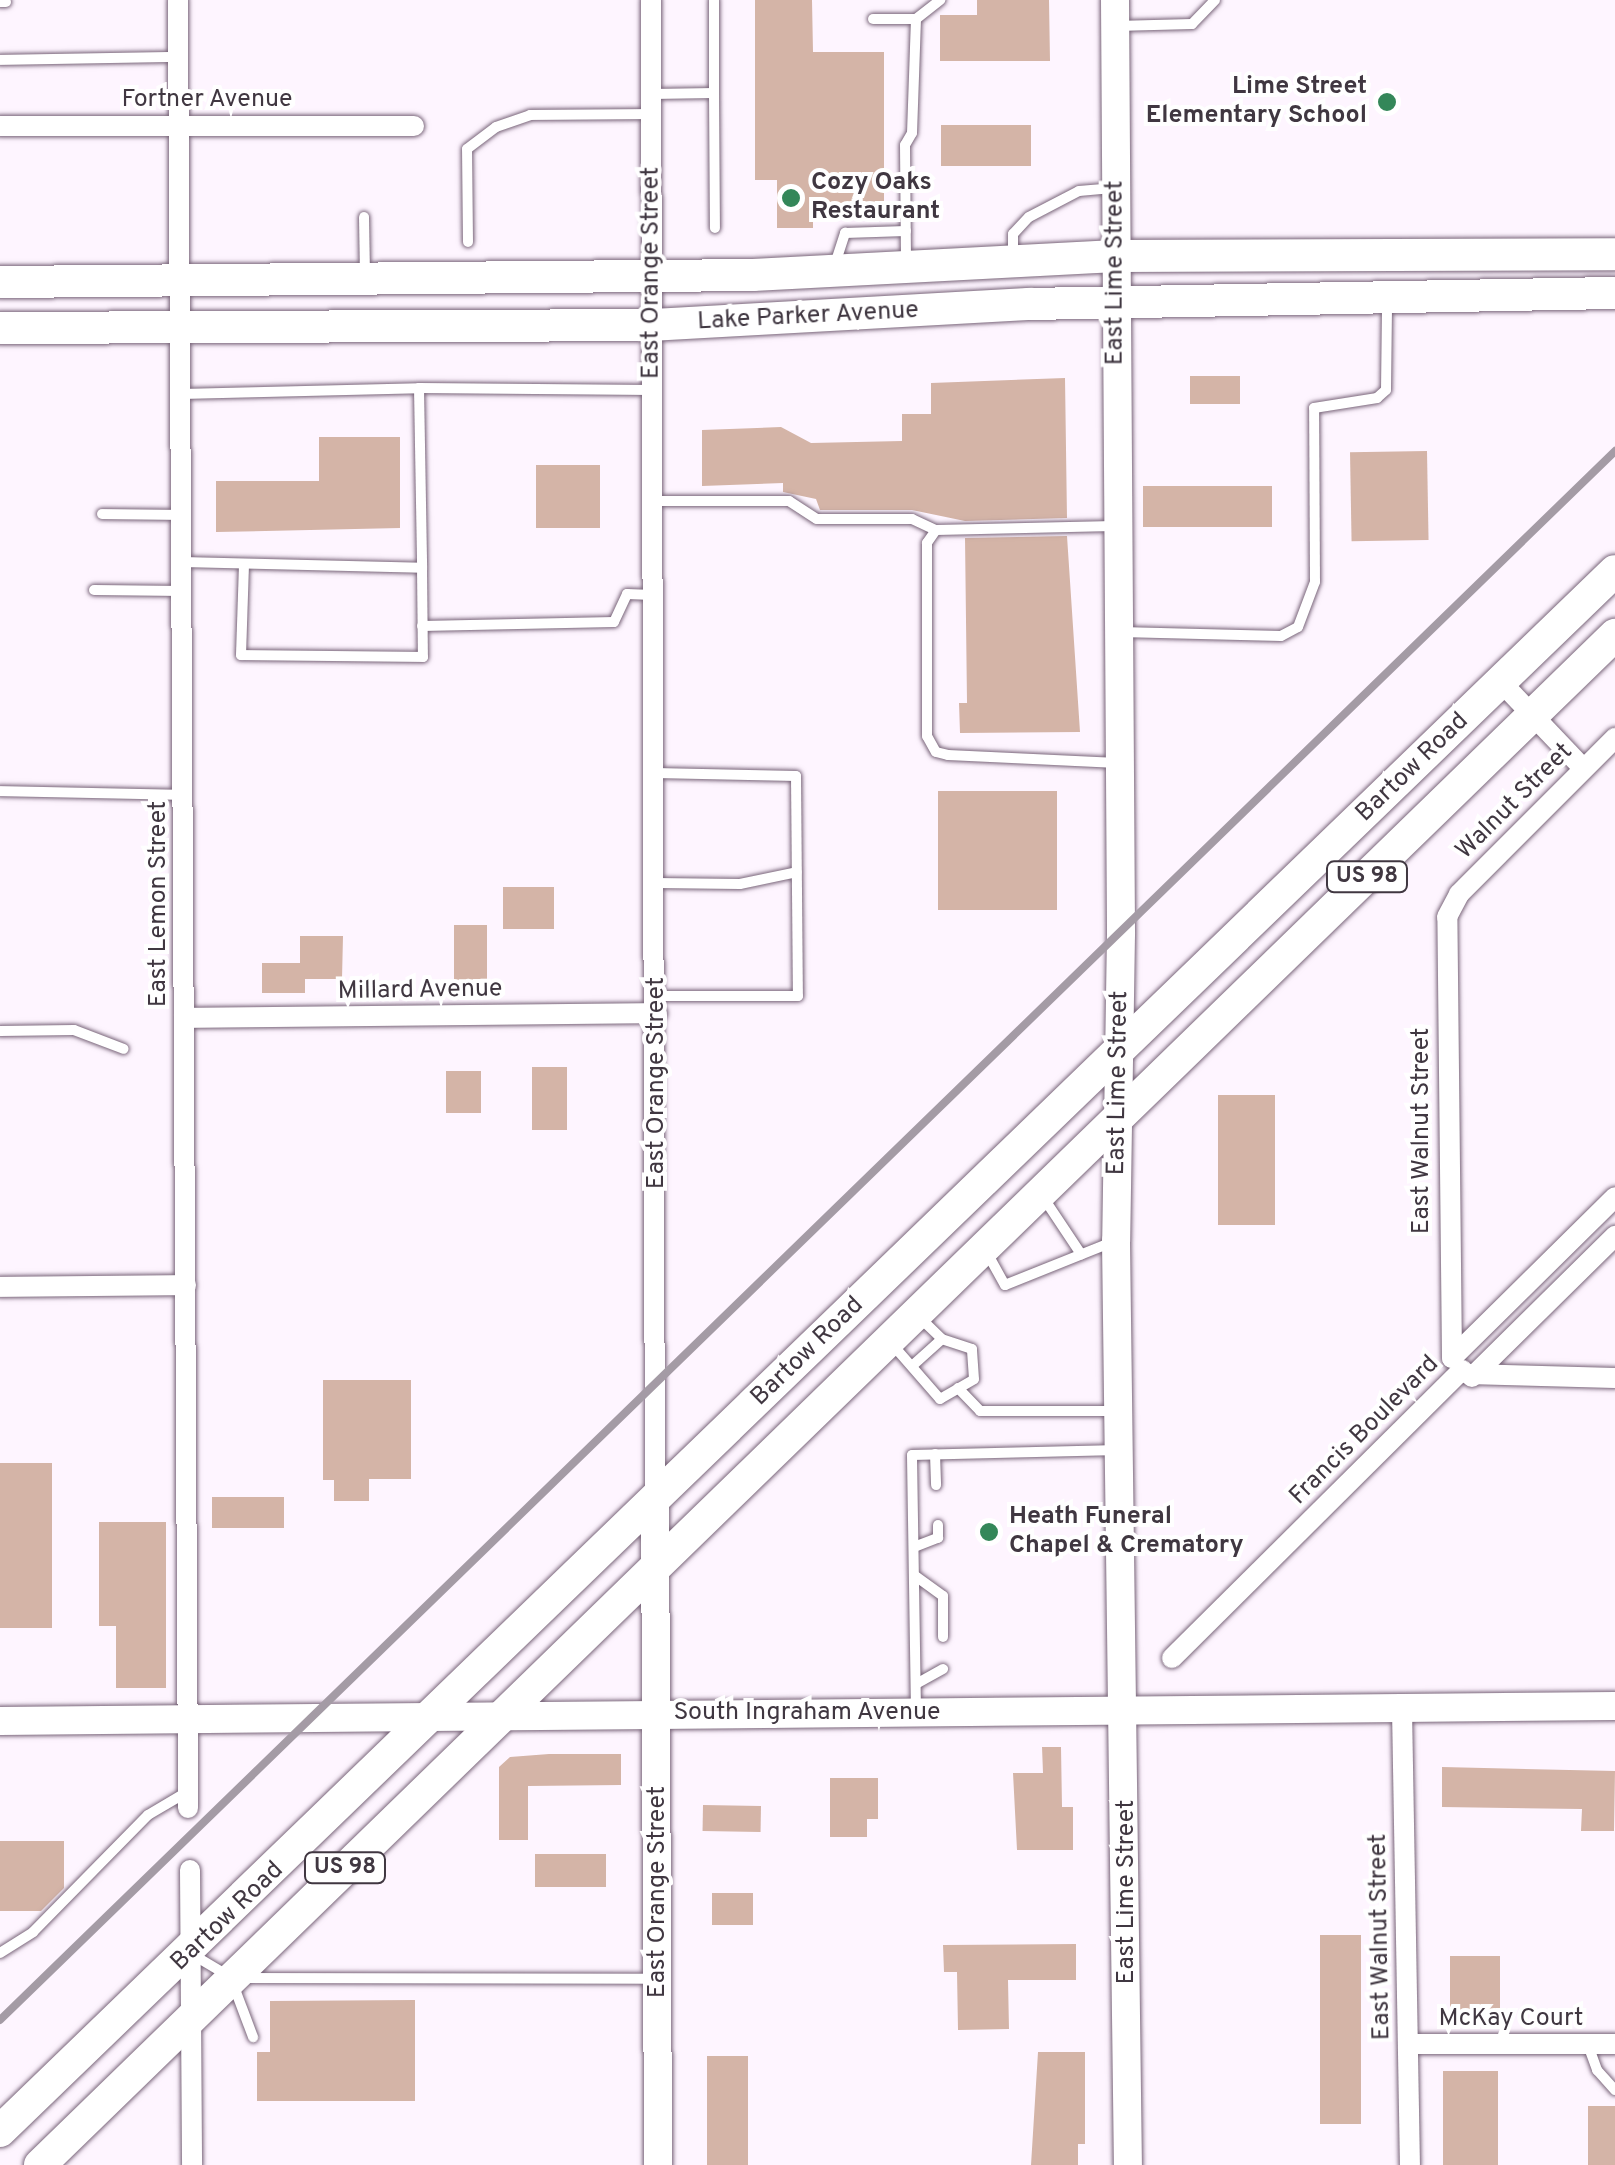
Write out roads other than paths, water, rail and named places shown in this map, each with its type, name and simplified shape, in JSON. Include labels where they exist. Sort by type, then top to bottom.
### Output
[{"type":"main road","name":"Lake Parker Avenue","points":[[0,282],[652,277],[1116,256],[1615,254]]},
{"type":"main road","name":"Lake Parker Avenue","points":[[0,328],[652,324],[1116,302],[1615,293]]},
{"type":"main road","name":"Bartow Road","points":[[0,2131],[431,1721],[1615,571]]},
{"type":"main road","name":"Bartow Road","points":[[40,2165],[656,1562],[1615,636]]},
{"type":"street","name":"East Lemon Street","points":[[178,0],[188,1800]]},
{"type":"street","name":"East Orange Street","points":[[651,0],[658,2165]]},
{"type":"street","name":"East Lime Street","points":[[1115,13],[1119,1053],[1116,1241],[1126,1710],[1128,2165]]},
{"type":"street","name":"Fortner Avenue","points":[[0,126],[414,126]]},
{"type":"street","points":[[1502,682],[1583,768]]},
{"type":"street","name":"Walnut Street","points":[[1454,905],[1615,738]]},
{"type":"street","name":"East Walnut Street","points":[[1454,905],[1446,956],[1462,1369]]},
{"type":"street","name":"Millard Avenue","points":[[184,1018],[656,1004]]},
{"type":"street","name":"Francis Boulevard","points":[[1172,1658],[1462,1369],[1615,1198]]},
{"type":"street","name":"Francis Boulevard","points":[[1462,1369],[1615,1236]]},
{"type":"street","points":[[0,1287],[186,1285]]},
{"type":"street","points":[[1462,1369],[1615,1378]]},
{"type":"street","name":"South Ingraham Avenue","points":[[0,1722],[431,1721],[658,1714],[916,1698],[1126,1710],[1615,1706]]},
{"type":"street","name":"East Walnut Street","points":[[1402,1709],[1410,2165]]},
{"type":"street","points":[[190,1870],[192,2165]]},
{"type":"street","name":"McKay Court","points":[[1408,2044],[1615,2044]]},
{"type":"lane","points":[[714,0],[715,228]]},
{"type":"lane","points":[[873,20],[916,19],[940,0]]},
{"type":"lane","points":[[1115,13],[1192,24],[1215,0]]},
{"type":"lane","points":[[906,265],[916,19]]},
{"type":"lane","points":[[0,60],[178,57]]},
{"type":"lane","points":[[468,242],[467,149],[496,127],[530,116],[714,94]]},
{"type":"lane","points":[[1013,258],[1013,234],[1029,217],[1079,191],[1116,188]]},
{"type":"lane","points":[[364,217],[365,279]]},
{"type":"lane","points":[[834,270],[845,233],[906,231]]},
{"type":"lane","points":[[1116,632],[1281,636],[1298,628],[1315,582],[1314,408],[1378,398],[1386,390],[1387,297]]},
{"type":"lane","points":[[244,564],[242,655],[423,657],[418,388]]},
{"type":"lane","points":[[182,394],[418,388],[652,390]]},
{"type":"lane","points":[[653,501],[789,501],[817,520],[912,519],[936,530],[1116,526]]},
{"type":"lane","points":[[102,514],[182,515]]},
{"type":"lane","points":[[936,530],[927,543],[928,736],[936,752],[1118,763]]},
{"type":"lane","points":[[182,562],[422,568]]},
{"type":"lane","points":[[94,590],[182,591]]},
{"type":"lane","points":[[422,626],[614,622],[627,594],[654,595]]},
{"type":"lane","points":[[655,773],[796,776],[798,996],[656,1004]]},
{"type":"lane","points":[[0,791],[184,795]]},
{"type":"lane","points":[[656,883],[740,884],[797,872]]},
{"type":"lane","points":[[0,1031],[74,1030],[124,1049]]},
{"type":"lane","points":[[1041,1194],[1081,1254]]},
{"type":"lane","points":[[984,1248],[1004,1285],[1116,1241]]},
{"type":"lane","points":[[888,1340],[940,1399],[974,1379],[972,1348],[942,1338],[916,1313]]},
{"type":"lane","points":[[912,1366],[942,1338]]},
{"type":"lane","points":[[958,1388],[980,1411],[1119,1411]]},
{"type":"lane","points":[[916,1698],[912,1454],[1120,1450]]},
{"type":"lane","points":[[935,1454],[936,1485]]},
{"type":"lane","points":[[914,1547],[938,1538],[938,1525]]},
{"type":"lane","points":[[914,1574],[942,1596],[942,1638]]},
{"type":"lane","points":[[916,1698],[942,1670]]},
{"type":"lane","points":[[2,1950],[33,1932],[148,1815],[188,1800]]},
{"type":"lane","points":[[190,1953],[231,1978],[657,1979]]},
{"type":"lane","points":[[231,1978],[253,2037]]},
{"type":"lane","points":[[1588,2044],[1597,2070],[1615,2090]]},
{"type":"railway","points":[[0,2020],[1615,451]]},
{"type":"place","name":"Lime Street Elementary School","points":[[1387,102]]},
{"type":"place","name":"Cozy Oaks Restaurant","points":[[791,198]]},
{"type":"place","name":"Heath Funeral Chapel & Crematory","points":[[989,1532]]}]
